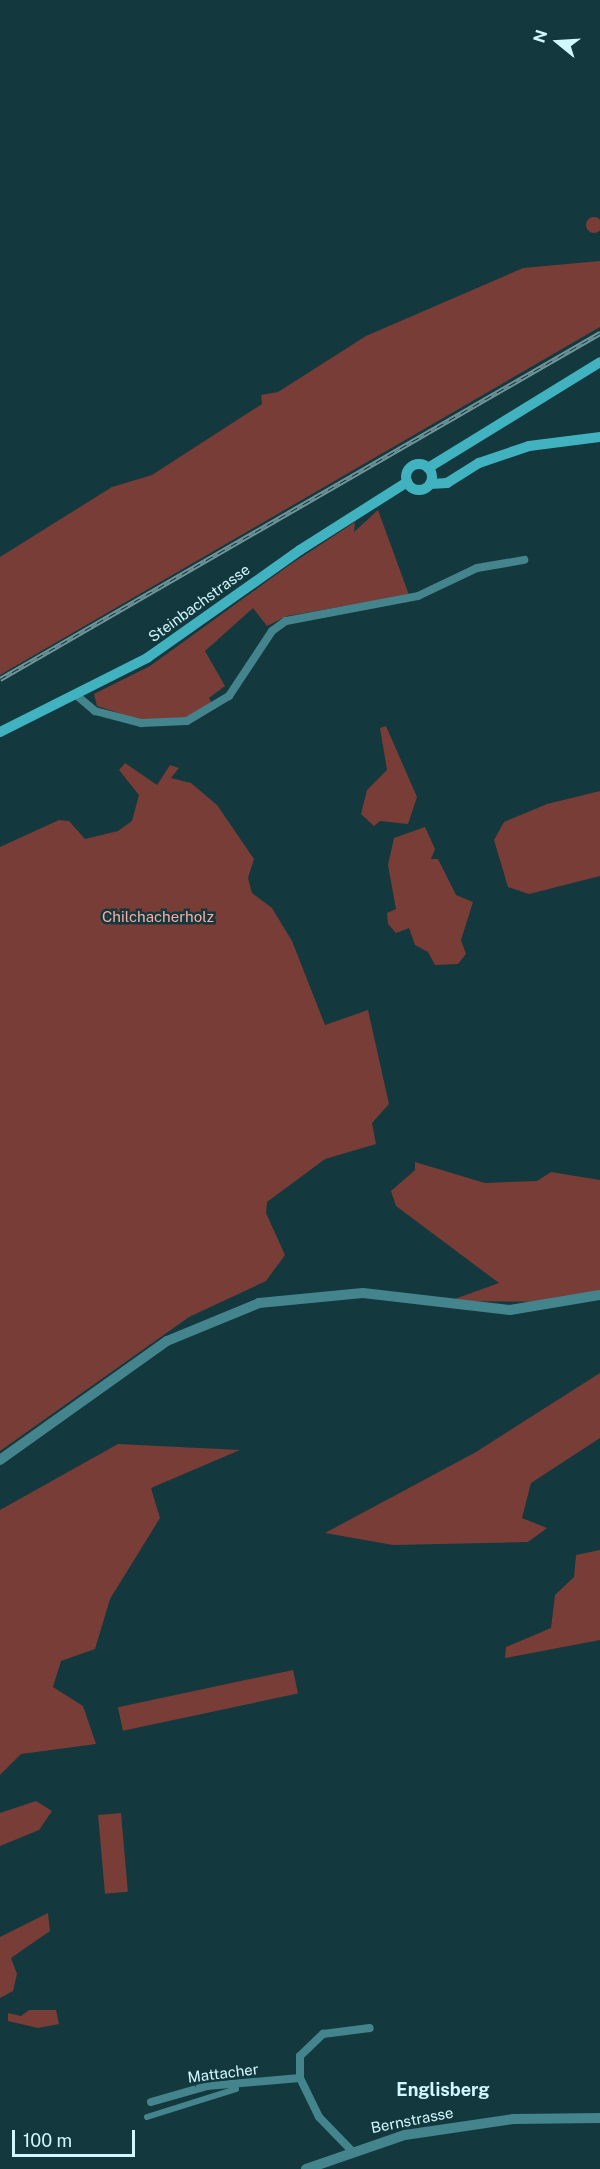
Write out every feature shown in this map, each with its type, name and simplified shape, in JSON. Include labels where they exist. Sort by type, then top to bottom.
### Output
[{"type":"main road","name":"Steinbachstrasse","points":[[0,732],[147,658],[300,550],[407,482],[413,465],[428,468],[600,362]]},
{"type":"main road","points":[[407,482],[416,489],[430,484],[447,483],[479,464],[529,446],[600,437]]},
{"type":"main road","points":[[428,468],[430,484]]},
{"type":"street","points":[[76,695],[95,711],[141,723],[187,720],[229,696],[272,631],[286,621],[418,596],[477,568],[524,560]]},
{"type":"street","points":[[0,1460],[147,1353],[204,1322],[259,1303],[363,1293],[503,1310],[600,1295]]},
{"type":"street","points":[[351,2150],[319,2117],[300,2078],[300,2056],[309,2043],[328,2032],[370,2028]]},
{"type":"street","name":"Mattacher","points":[[151,2102],[192,2089],[300,2078]]},
{"type":"street","points":[[147,2117],[195,2099],[236,2089],[235,2084]]},
{"type":"street","points":[[192,2089],[195,2099]]},
{"type":"street","points":[[162,2098],[167,2110]]},
{"type":"street","name":"Bernstrasse","points":[[306,2169],[326,2165],[351,2150],[405,2134],[498,2121],[600,2118]]},
{"type":"green space","points":[[594,217],[600,219],[602,225],[600,231],[594,233],[588,231],[586,225],[588,219]]},
{"type":"green space","points":[[600,261],[600,327],[0,675],[0,557],[112,487],[152,475],[262,404],[261,395],[278,392],[366,336],[523,268]]},
{"type":"green space","points":[[378,510],[409,595],[287,616],[267,626],[253,608],[205,651],[225,686],[209,698],[213,705],[182,719],[137,719],[97,706],[94,694],[150,666],[288,566],[355,522],[354,532]]},
{"type":"green space","points":[[386,726],[417,797],[408,824],[380,821],[374,826],[361,814],[367,790],[387,770],[380,728]]},
{"type":"green space","name":"Chilchacherholz","points":[[125,763],[157,785],[170,765],[179,768],[171,778],[191,783],[217,805],[254,859],[248,878],[252,893],[272,908],[292,941],[325,1025],[368,1010],[389,1104],[372,1123],[376,1144],[325,1159],[267,1202],[266,1213],[285,1255],[266,1281],[189,1317],[0,1451],[0,847],[59,820],[69,821],[85,839],[118,831],[132,821],[139,795],[119,770]]},
{"type":"green space","points":[[600,791],[600,876],[529,894],[508,887],[494,840],[504,822],[547,804]]},
{"type":"green space","points":[[425,827],[435,849],[431,859],[438,859],[456,895],[473,902],[461,940],[466,954],[458,964],[435,965],[428,952],[415,945],[409,928],[396,933],[388,924],[387,913],[396,909],[388,865],[394,838]]},
{"type":"green space","points":[[415,1162],[485,1183],[537,1181],[551,1172],[600,1180],[600,1290],[552,1302],[449,1301],[499,1283],[396,1206],[391,1191],[415,1170]]},
{"type":"green space","points":[[600,1373],[600,1438],[531,1483],[522,1518],[547,1528],[528,1542],[393,1545],[325,1533],[476,1452]]},
{"type":"green space","points":[[118,1444],[240,1450],[151,1488],[160,1518],[110,1599],[95,1649],[61,1661],[53,1687],[83,1706],[96,1744],[21,1754],[0,1775],[0,1510]]},
{"type":"green space","points":[[600,1550],[600,1640],[505,1658],[506,1647],[551,1628],[555,1595],[574,1577],[576,1555]]},
{"type":"green space","points":[[293,1670],[298,1693],[123,1731],[118,1707]]},
{"type":"green space","points":[[36,1801],[52,1811],[39,1830],[0,1846],[0,1813]]},
{"type":"green space","points":[[121,1813],[128,1892],[105,1894],[98,1815]]},
{"type":"green space","points":[[48,1913],[50,1931],[11,1958],[17,1974],[13,1991],[0,1998],[0,1937]]},
{"type":"green space","points":[[29,2010],[56,2010],[59,2024],[38,2028],[8,2021],[8,2013],[21,2016]]},
{"type":"railway","points":[[0,679],[600,333]]},
{"type":"district","name":"Englisberg","points":[[443,2090]]}]
